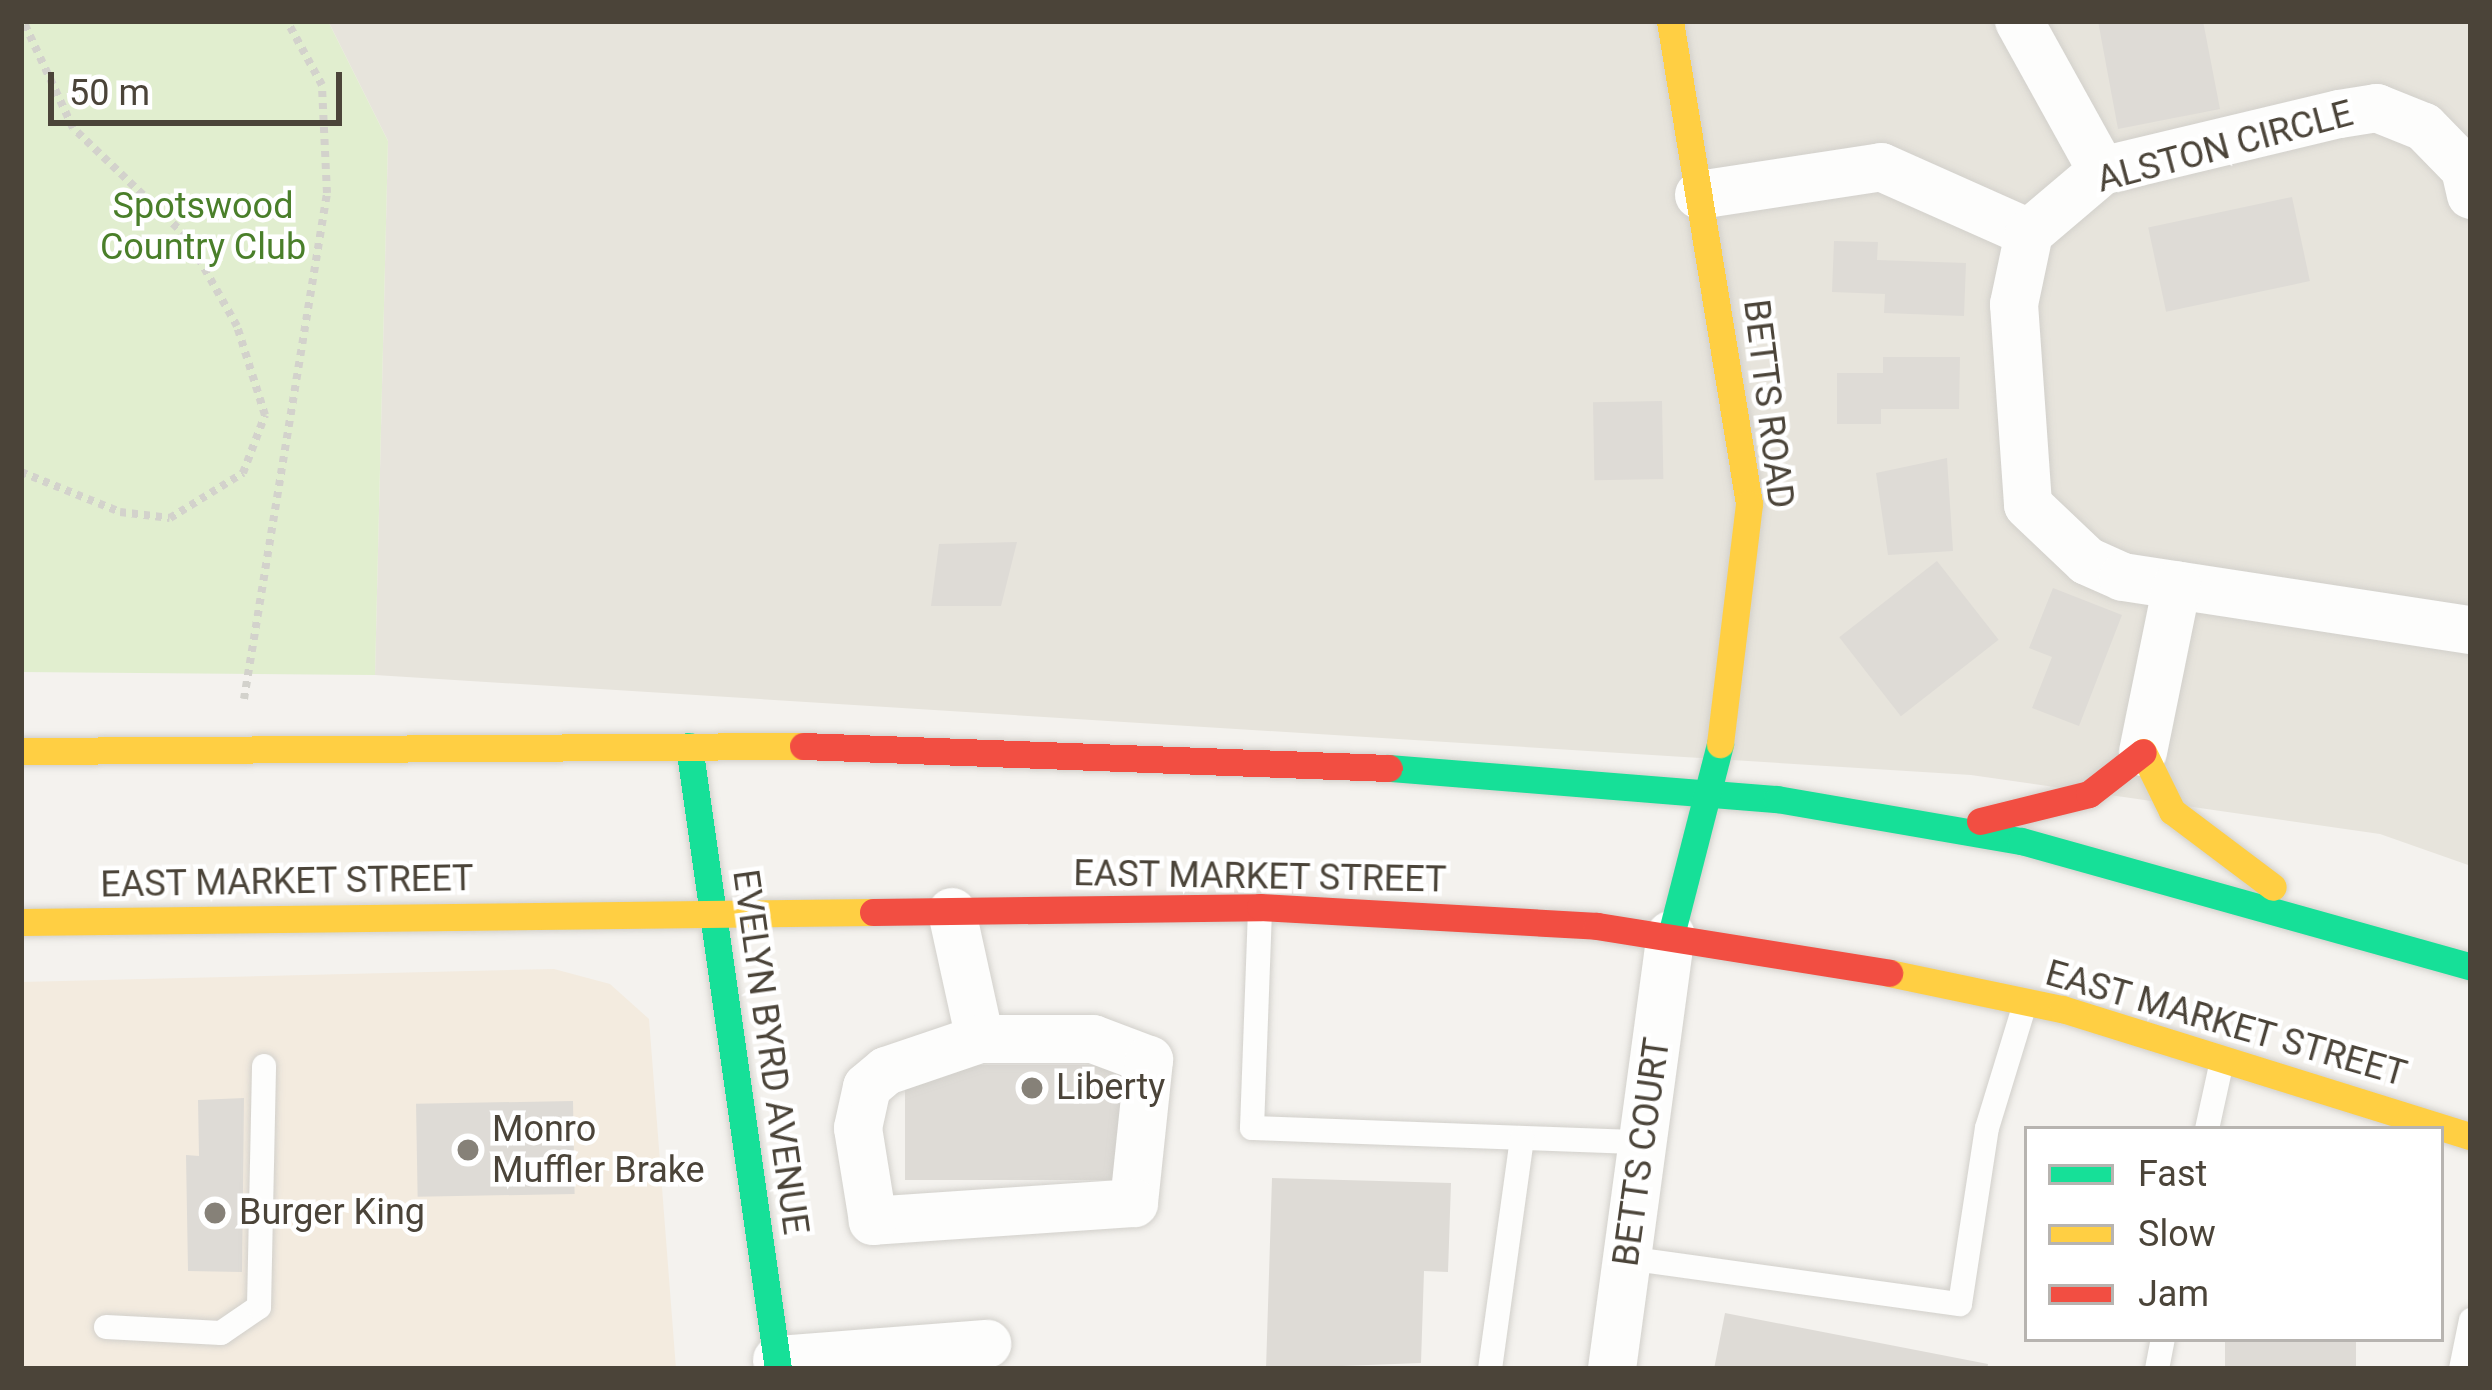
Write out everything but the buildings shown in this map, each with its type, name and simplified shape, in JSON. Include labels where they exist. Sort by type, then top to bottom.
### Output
[{"type":"main road","name":"BETTS ROAD","points":[[1670,21],[1749,504],[1729,710],[1672,935]]},
{"type":"main road","points":[[21,751],[688,746],[1402,764],[1709,790],[1916,821],[2330,921],[2471,967]]},
{"type":"main road","name":"EVELYN BYRD AVENUE","points":[[688,746],[778,1365]]},
{"type":"main road","points":[[1916,821],[2054,808],[2108,785],[2143,752],[2154,789],[2188,826],[2330,921]]},
{"type":"main road","name":"EAST MARKET STREET","points":[[21,922],[713,910],[1260,907],[1672,935],[2025,1001],[2223,1054],[2441,1126]]},
{"type":"street","points":[[2019,21],[2102,171]]},
{"type":"street","name":"ALSTON CIRCLE","points":[[2029,233],[2102,171],[2377,109],[2424,128],[2465,169],[2471,195]]},
{"type":"street","points":[[1699,195],[1881,167],[2029,233],[2014,304],[2028,505],[2087,561],[2177,585],[2471,630]]},
{"type":"street","points":[[2143,752],[2177,585]]},
{"type":"street","points":[[952,912],[980,1039]]},
{"type":"street","name":"BETTS COURT","points":[[1612,1369],[1672,935]]},
{"type":"street","points":[[980,1039],[1093,1040],[1149,1060],[1134,1203],[872,1221],[858,1128],[867,1087],[886,1071],[980,1039]]},
{"type":"street","points":[[778,1365],[987,1345]]},
{"type":"lane","points":[[1260,907],[1252,1128],[1643,1142]]},
{"type":"lane","points":[[1628,1258],[1960,1304],[1987,1128],[2025,1001]]},
{"type":"lane","points":[[2208,1126],[2223,1054]]},
{"type":"lane","points":[[106,1328],[221,1333],[259,1307],[264,1066]]},
{"type":"lane","points":[[1490,1369],[1522,1138]]},
{"type":"lane","points":[[2461,1369],[2471,1320]]},
{"type":"path","points":[[21,472],[120,512],[170,518],[243,473],[265,415],[237,326],[186,236],[73,128],[23,21]]},
{"type":"path","points":[[234,748],[290,459],[308,275],[327,193],[322,85],[286,21]]},
{"type":"shaded area","points":[[328,21],[2471,21],[2471,866],[2380,834],[1971,775],[375,675],[388,141]]},
{"type":"shaded area","points":[[554,969],[610,984],[649,1019],[676,1369],[21,1369],[21,982]]},
{"type":"green space","name":"Spotswood Country Club","points":[[21,21],[328,21],[388,141],[375,675],[21,672]]},
{"type":"traffic: fast","points":[[1671,935],[1720,744]]},
{"type":"traffic: fast","points":[[689,746],[778,1369]]},
{"type":"traffic: fast","points":[[1389,768],[1777,799],[2021,841],[2471,967]]},
{"type":"traffic: slow","points":[[1670,21],[1749,504],[1720,744]]},
{"type":"traffic: slow","points":[[21,751],[803,746]]},
{"type":"traffic: slow","points":[[2143,752],[2172,811],[2273,887]]},
{"type":"traffic: slow","points":[[21,922],[873,912]]},
{"type":"traffic: slow","points":[[1889,973],[2062,1009],[2439,1126]]},
{"type":"traffic: slow","points":[[2444,1128],[2471,1136]]},
{"type":"traffic: jam","points":[[803,746],[1389,768]]},
{"type":"traffic: jam","points":[[1980,821],[2089,794],[2143,752]]},
{"type":"traffic: jam","points":[[873,912],[1260,907],[1597,926],[1889,973]]},
{"type":"place","name":"Liberty","points":[[1032,1088]]},
{"type":"place","name":"Monro Muffler Brake","points":[[468,1150]]},
{"type":"place","name":"Burger King","points":[[215,1213]]}]
